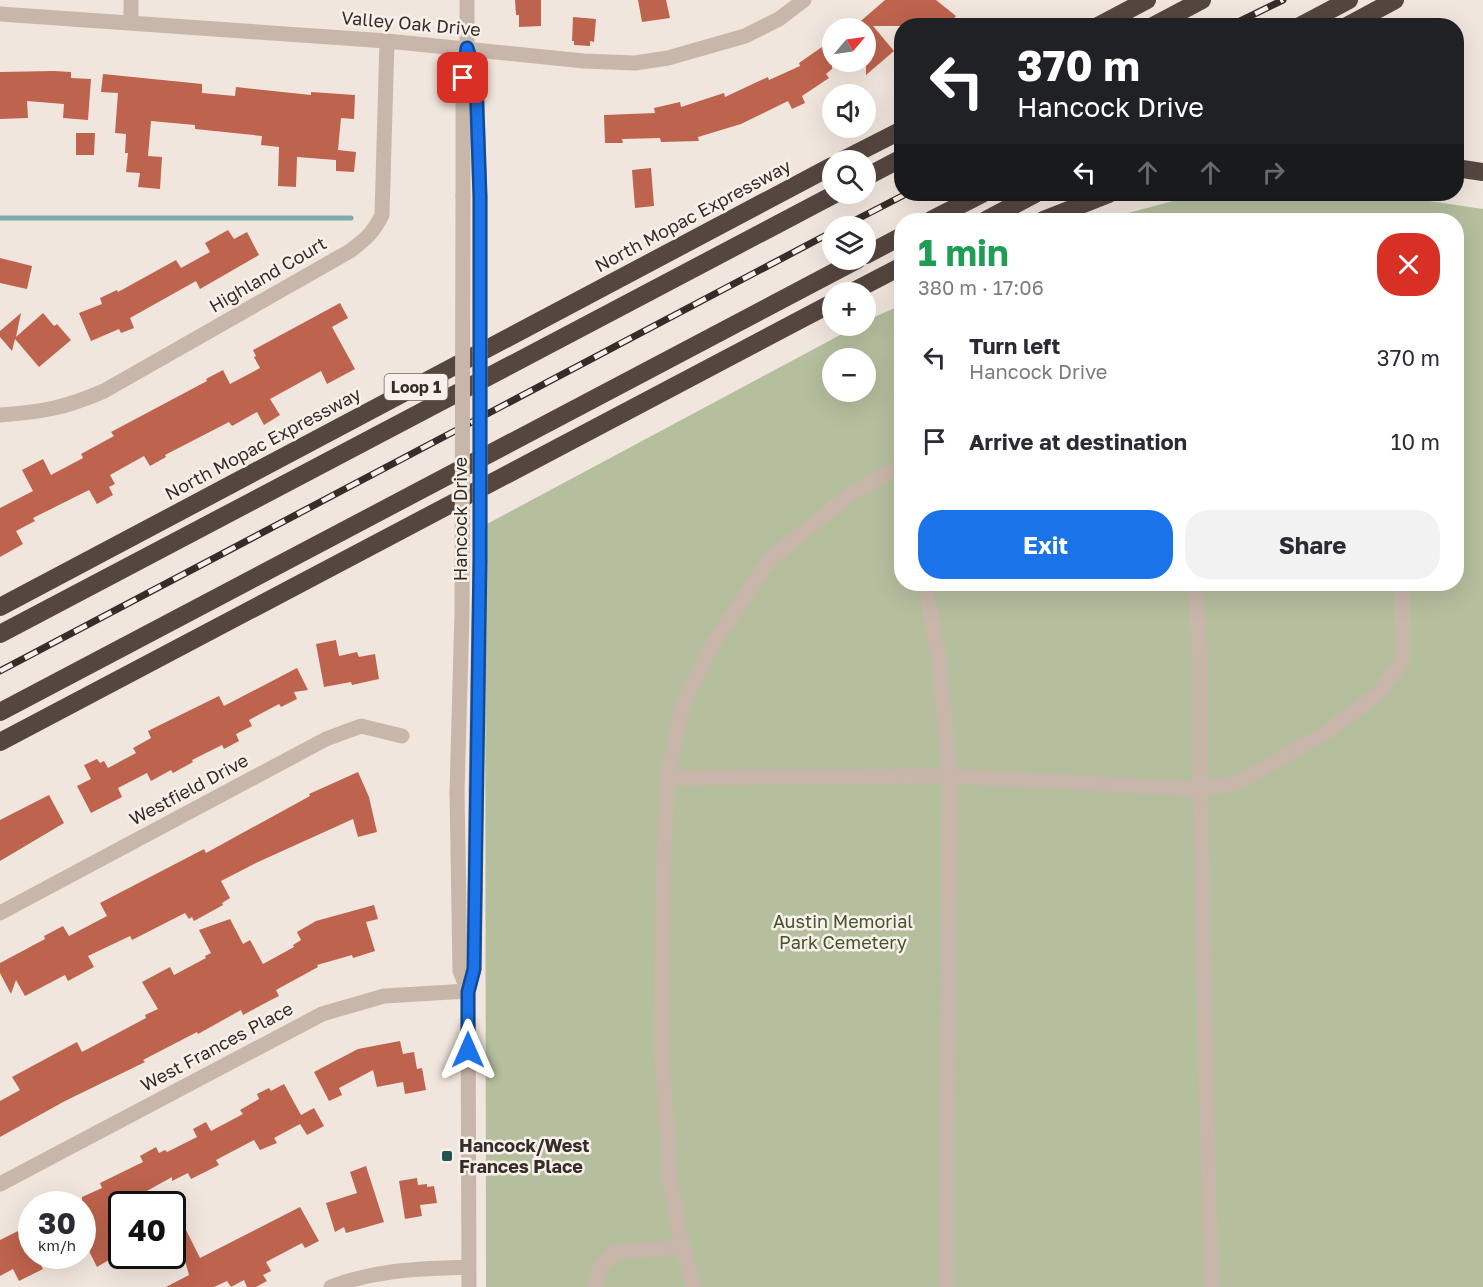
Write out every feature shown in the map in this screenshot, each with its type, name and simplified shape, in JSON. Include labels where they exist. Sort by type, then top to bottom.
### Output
[{"type":"highway","points":[[1115,17],[1137,0]]},
{"type":"highway","points":[[1115,17],[1147,0]]},
{"type":"highway","points":[[1168,18],[1202,0]]},
{"type":"highway","points":[[1315,18],[1349,0]]},
{"type":"highway","points":[[1362,18],[1395,0]]},
{"type":"highway","points":[[863,150],[894,134]]},
{"type":"highway","points":[[876,172],[894,163]]},
{"type":"highway","points":[[1464,169],[1483,172]]},
{"type":"highway","name":"North Mopac Expressway","points":[[0,607],[822,171]]},
{"type":"highway","points":[[0,634],[822,201]]},
{"type":"highway","points":[[945,213],[968,201]]},
{"type":"highway","points":[[999,213],[1022,201]]},
{"type":"highway","points":[[1061,213],[1091,201]]},
{"type":"highway","points":[[876,250],[894,240]]},
{"type":"highway","points":[[0,712],[838,270]]},
{"type":"highway","points":[[871,282],[894,270]]},
{"type":"highway","points":[[0,742],[822,308]]},
{"type":"street","points":[[131,0],[131,22]]},
{"type":"street","name":"Hancock Drive","points":[[467,0],[467,48],[463,78],[462,601],[457,792],[460,970],[468,992]]},
{"type":"street","name":"Valley Oak Drive","points":[[0,14],[387,40],[584,62],[635,63],[668,58],[745,36],[779,19],[804,0]]},
{"type":"street","name":"Highland Court","points":[[0,415],[45,412],[78,403],[104,391],[366,239],[375,230],[382,215],[387,40]]},
{"type":"street","name":"Hancock Drive","points":[[467,48],[476,78],[480,197],[481,536],[474,969],[468,992],[469,1287]]},
{"type":"street","points":[[694,1287],[683,1247],[670,1180],[662,1054],[663,879],[668,778],[683,703],[712,645],[770,559],[850,494],[894,470]]},
{"type":"street","points":[[926,591],[939,660],[950,776],[946,1287]]},
{"type":"street","points":[[1195,591],[1200,656],[1200,789],[1211,1287]]},
{"type":"street","points":[[668,778],[950,776],[1200,789],[1237,783],[1324,734],[1379,693],[1402,662],[1402,591]]},
{"type":"street","name":"Westfield Drive","points":[[0,913],[326,739],[361,726],[402,736]]},
{"type":"street","name":"West Frances Place","points":[[0,1184],[322,1014],[384,996],[468,992]]},
{"type":"street","points":[[595,1287],[599,1268],[615,1252],[643,1252],[683,1247]]},
{"type":"street","points":[[331,1287],[351,1279],[383,1272],[469,1267]]},
{"type":"green space","name":"Austin Memorial Park Cemetery","points":[[1173,201],[1429,201],[1483,209],[1483,1287],[486,1287],[485,525],[838,336],[876,336],[876,316],[894,308],[894,591],[1464,591],[1464,213],[1128,213]]},
{"type":"building","points":[[515,0],[541,0],[541,26],[519,27]]},
{"type":"building","points":[[638,0],[666,0],[670,18],[642,22]]},
{"type":"building","points":[[885,0],[936,0],[956,16],[954,18],[894,18],[894,26],[876,26],[876,18],[864,18]]},
{"type":"building","points":[[573,17],[596,19],[594,42],[590,41],[590,46],[574,45],[572,41]]},
{"type":"building","points":[[876,30],[894,51],[876,66]]},
{"type":"building","points":[[822,47],[822,72],[828,72],[826,74],[829,78],[802,96],[805,103],[792,109],[788,101],[741,124],[698,137],[699,141],[661,142],[660,138],[622,139],[623,143],[605,143],[604,115],[655,113],[654,108],[680,102],[681,107],[724,93],[725,97],[768,77],[769,80],[800,66],[799,63]]},
{"type":"building","points":[[0,72],[71,72],[71,78],[91,79],[88,120],[63,118],[64,104],[27,101],[28,118],[0,119]]},
{"type":"building","points":[[103,74],[202,84],[202,93],[235,96],[236,87],[311,95],[311,92],[355,95],[354,119],[341,118],[338,150],[356,152],[354,172],[336,171],[336,160],[297,157],[296,187],[278,186],[279,147],[261,145],[262,136],[195,129],[195,125],[151,121],[148,156],[162,157],[160,189],[138,187],[140,173],[126,172],[128,153],[125,153],[126,134],[115,133],[118,93],[101,92]]},
{"type":"building","points":[[76,133],[95,133],[94,155],[76,155]]},
{"type":"building","points":[[651,168],[654,206],[635,208],[632,170]]},
{"type":"building","points":[[228,230],[234,239],[247,232],[259,255],[200,289],[196,281],[130,318],[134,328],[121,333],[119,329],[91,341],[79,313],[102,304],[100,298],[117,290],[118,292],[176,260],[181,268],[210,252],[205,243]]},
{"type":"building","points":[[0,258],[32,266],[27,289],[0,283]]},
{"type":"building","points":[[340,303],[348,318],[332,327],[355,369],[327,384],[321,371],[270,399],[280,415],[264,425],[257,412],[232,426],[229,422],[165,455],[166,457],[150,466],[144,456],[110,475],[115,484],[109,487],[113,495],[97,504],[89,490],[33,518],[35,521],[16,531],[23,544],[0,557],[0,508],[33,491],[22,470],[43,459],[51,475],[83,458],[81,454],[114,436],[111,432],[207,381],[206,379],[223,370],[230,384],[260,368],[253,350]]},
{"type":"building","points":[[21,313],[16,337],[43,313],[71,340],[39,367],[15,339],[12,351],[0,337],[0,331]]},
{"type":"building","points":[[336,640],[339,656],[357,652],[359,657],[375,654],[379,679],[352,685],[351,682],[324,687],[316,644]]},
{"type":"building","points":[[297,668],[308,690],[294,692],[297,699],[281,707],[279,704],[249,720],[252,726],[236,734],[239,741],[224,749],[222,745],[192,760],[193,762],[173,773],[171,770],[151,781],[147,773],[118,788],[122,797],[91,813],[77,786],[91,779],[84,765],[97,759],[100,763],[104,761],[108,768],[136,753],[133,748],[151,738],[148,731],[219,696],[224,706]]},
{"type":"building","points":[[358,772],[369,797],[377,832],[358,837],[353,819],[221,881],[230,898],[222,903],[223,905],[194,921],[192,917],[189,919],[185,913],[132,940],[130,936],[88,956],[94,967],[68,981],[65,975],[25,996],[16,980],[11,994],[0,973],[0,963],[45,939],[44,936],[63,926],[69,936],[107,916],[100,903],[204,849],[206,853],[310,796],[309,794]]},
{"type":"building","points":[[49,795],[64,823],[0,861],[0,820]]},
{"type":"building","points":[[374,905],[378,919],[366,922],[375,951],[317,965],[318,967],[276,990],[279,996],[243,1015],[241,1010],[198,1034],[197,1032],[143,1060],[145,1062],[65,1101],[0,1137],[0,1101],[20,1090],[12,1077],[77,1042],[82,1052],[146,1018],[145,1015],[158,1009],[142,982],[170,967],[174,975],[206,958],[205,956],[211,953],[199,930],[230,919],[243,944],[250,940],[263,964],[294,947],[293,945],[301,940],[297,932],[316,921]]},
{"type":"building","points":[[400,1041],[403,1054],[414,1052],[417,1069],[422,1068],[426,1090],[405,1094],[403,1082],[377,1087],[373,1070],[339,1088],[342,1095],[329,1101],[314,1072],[358,1049]]},
{"type":"building","points":[[284,1084],[301,1115],[314,1108],[324,1126],[307,1135],[300,1124],[274,1138],[277,1143],[260,1150],[254,1140],[216,1160],[219,1165],[191,1179],[188,1173],[172,1181],[172,1177],[147,1191],[108,1191],[108,1260],[97,1267],[95,1191],[102,1188],[100,1183],[143,1162],[140,1156],[156,1147],[159,1153],[165,1150],[167,1152],[197,1137],[193,1129],[206,1122],[211,1131],[243,1114],[240,1110],[259,1099],[257,1094],[269,1088],[271,1091]]},
{"type":"building","points":[[366,1166],[384,1222],[346,1233],[344,1227],[335,1232],[326,1203],[357,1193],[350,1172]]},
{"type":"building","points":[[417,1178],[418,1185],[434,1186],[437,1203],[420,1205],[422,1216],[405,1219],[399,1181]]},
{"type":"building","points":[[300,1207],[319,1241],[305,1248],[302,1243],[266,1262],[271,1271],[263,1275],[267,1281],[256,1287],[247,1287],[244,1280],[231,1287],[227,1281],[214,1287],[166,1287],[189,1275],[186,1264],[186,1230],[200,1258]]},
{"type":"building","points":[[18,1231],[18,1269],[43,1269],[19,1281],[13,1269],[0,1276],[0,1240]]},
{"type":"waterway","points":[[0,218],[351,218]]},
{"type":"railway","points":[[1246,18],[1283,0]]},
{"type":"railway","points":[[863,216],[894,200]]},
{"type":"railway","points":[[0,671],[822,237]]},
{"type":"place","name":"Hancock/West Frances Place","points":[[447,1156]]},
{"type":"route","points":[[463,78],[467,48],[476,78],[480,197],[481,399],[474,969],[468,992],[468,1050]]}]
